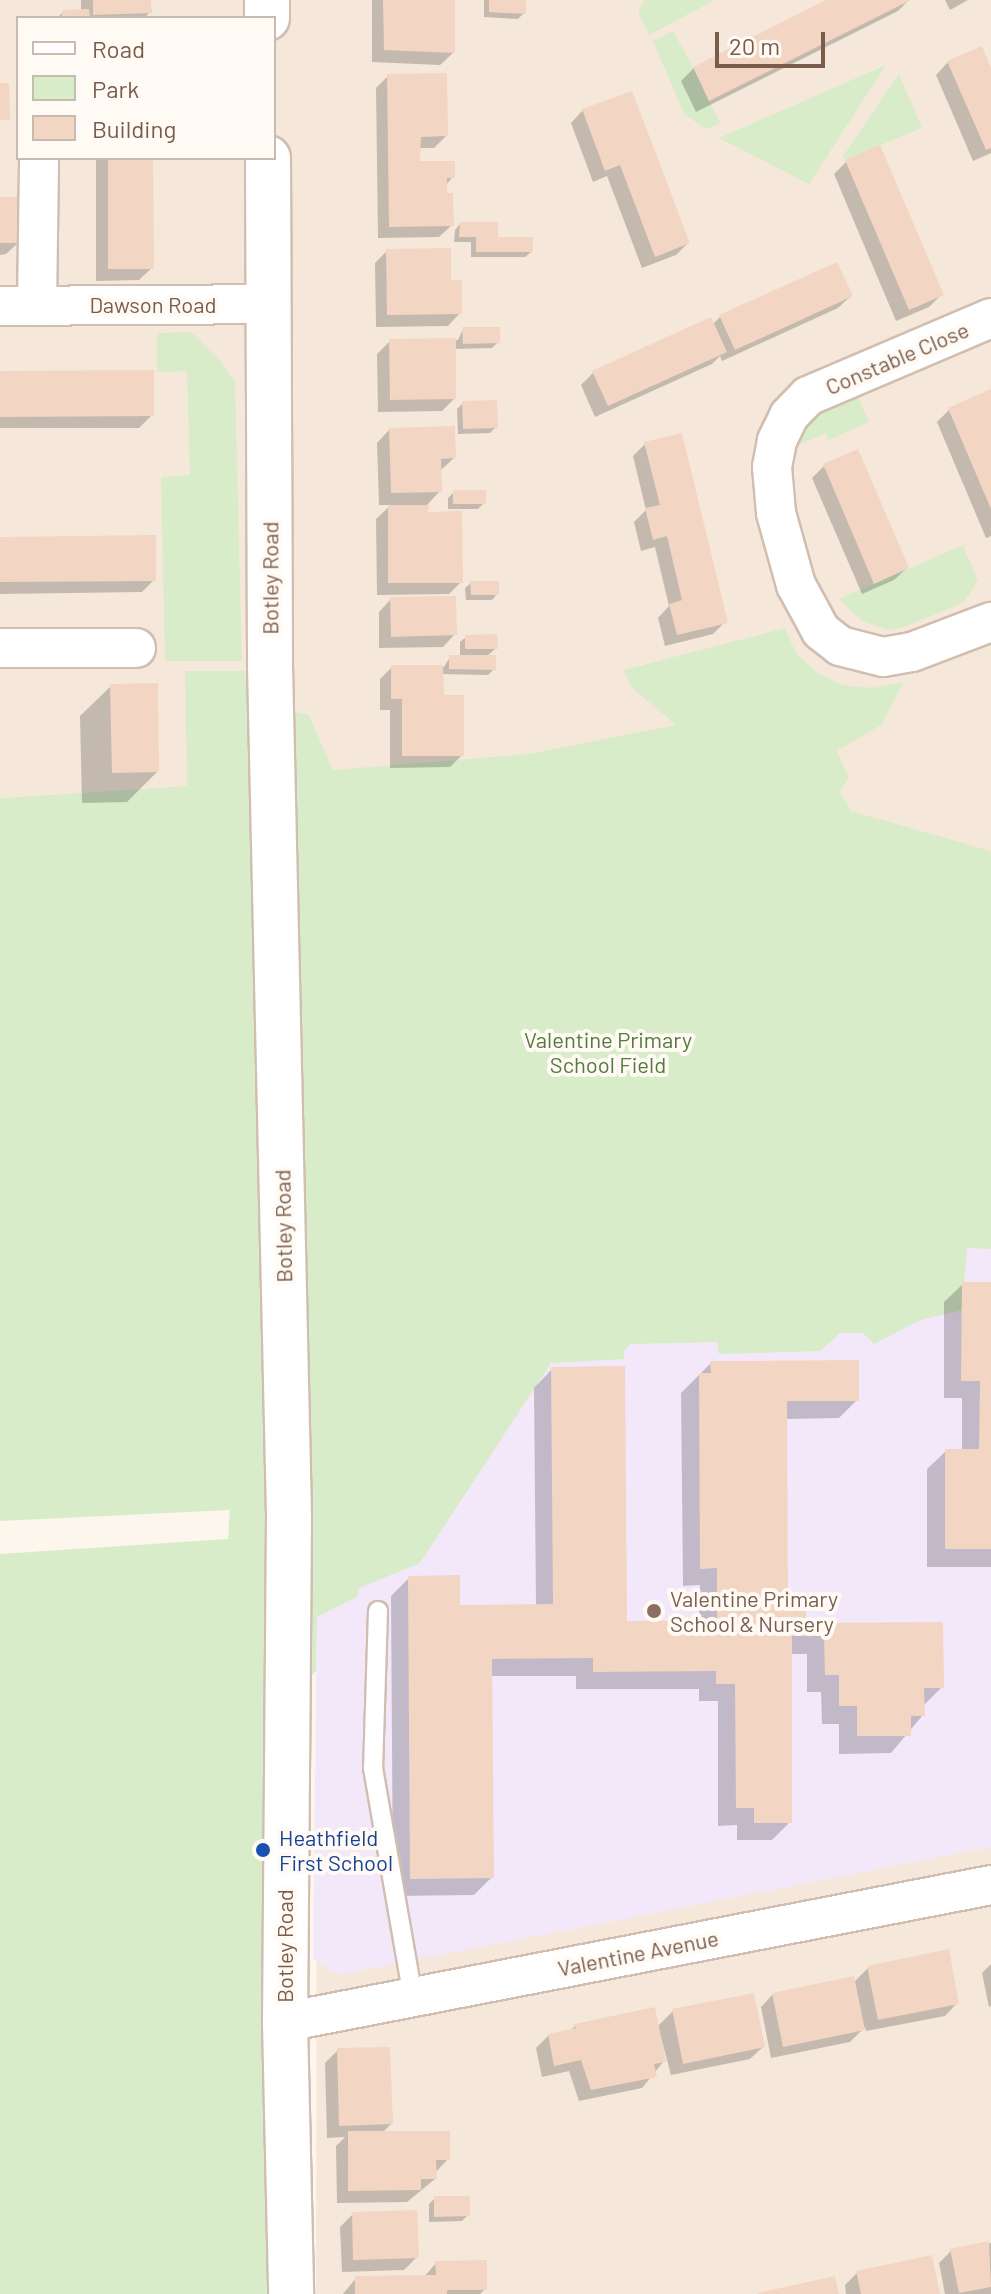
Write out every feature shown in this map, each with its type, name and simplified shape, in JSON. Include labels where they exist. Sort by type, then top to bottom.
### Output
[{"type":"main road","name":"Botley Road","points":[[268,160],[270,665],[289,1517],[285,2022],[291,2294]]},
{"type":"street","points":[[37,306],[39,160]]},
{"type":"street","name":"Dawson Road","points":[[0,306],[268,304]]},
{"type":"street","name":"Constable Close","points":[[991,318],[808,396],[789,416],[777,441],[772,467],[776,513],[796,585],[821,631],[840,646],[883,657],[912,652],[991,622]]},
{"type":"street","points":[[0,648],[136,648]]},
{"type":"street","name":"Valentine Avenue","points":[[285,2022],[991,1885]]},
{"type":"lane","points":[[378,1611],[373,1768],[413,1997]]},
{"type":"shaded area","points":[[0,0],[991,0],[991,2294],[316,2294],[317,1604],[221,784],[0,798]]},
{"type":"shaded area","name":"Valentine Primary School & Nursery","points":[[967,1248],[991,1249],[991,1847],[338,1975],[313,1959],[317,1604],[420,1563],[551,1363],[624,1359],[624,1351],[630,1344],[718,1342],[719,1353],[820,1351],[840,1333],[863,1333],[874,1344],[920,1320],[962,1310]]},
{"type":"green space","points":[[644,0],[715,0],[649,35],[638,13]]},
{"type":"green space","points":[[673,31],[720,123],[706,129],[684,114],[653,41]]},
{"type":"green space","points":[[886,65],[809,184],[719,138]]},
{"type":"green space","points":[[899,74],[922,128],[845,160],[843,156]]},
{"type":"green space","points":[[191,332],[218,358],[235,382],[242,661],[165,661],[161,477],[190,475],[187,371],[157,372],[157,333]]},
{"type":"green space","points":[[857,394],[869,422],[829,440],[825,433],[794,447],[800,432],[813,416]]},
{"type":"green space","points":[[963,545],[978,581],[963,603],[902,628],[888,630],[861,620],[839,599]]},
{"type":"green space","name":"Valentine Primary School Field","points":[[785,628],[796,653],[816,672],[842,685],[873,688],[904,682],[881,725],[837,751],[849,778],[840,792],[851,811],[991,851],[991,1249],[967,1248],[962,1310],[920,1320],[874,1344],[863,1333],[840,1333],[820,1351],[719,1354],[717,1342],[630,1344],[624,1351],[624,1359],[551,1363],[420,1563],[359,1588],[357,1597],[317,1617],[316,1671],[287,1700],[265,1712],[267,2294],[0,2294],[0,1554],[228,1539],[230,1510],[0,1521],[0,798],[187,786],[185,671],[245,671],[248,701],[309,715],[333,770],[529,754],[676,725],[631,687],[624,670]]},
{"type":"building","points":[[93,0],[151,0],[152,13],[93,15]]},
{"type":"building","points":[[383,0],[455,0],[455,53],[384,50]]},
{"type":"building","points":[[489,0],[526,0],[526,14],[489,12]]},
{"type":"building","points":[[826,0],[911,0],[709,101],[693,67]]},
{"type":"building","points":[[89,9],[90,16],[62,16],[62,10]]},
{"type":"building","points":[[982,46],[991,68],[991,148],[986,150],[947,61]]},
{"type":"building","points":[[447,73],[448,136],[421,137],[420,161],[455,161],[455,178],[447,178],[447,193],[453,193],[454,226],[389,227],[387,74]]},
{"type":"building","points":[[0,83],[9,83],[10,120],[0,120]]},
{"type":"building","points":[[632,91],[690,243],[655,257],[620,165],[605,171],[582,109]]},
{"type":"building","points":[[880,145],[944,295],[909,310],[845,160]]},
{"type":"building","points":[[108,160],[153,160],[154,269],[108,269]]},
{"type":"building","points":[[0,197],[21,197],[21,243],[0,243]]},
{"type":"building","points":[[460,222],[498,222],[498,237],[533,237],[533,252],[476,252],[476,237],[459,237]]},
{"type":"building","points":[[451,248],[451,280],[462,280],[462,314],[387,315],[386,249]]},
{"type":"building","points":[[837,262],[853,296],[735,350],[719,315]]},
{"type":"building","points":[[711,317],[727,352],[608,406],[592,371]]},
{"type":"building","points":[[462,327],[500,327],[500,343],[463,344]]},
{"type":"building","points":[[456,338],[456,399],[390,400],[389,339]]},
{"type":"building","points":[[154,370],[154,416],[0,417],[0,371]]},
{"type":"building","points":[[991,389],[991,509],[948,408]]},
{"type":"building","points":[[497,400],[498,428],[463,429],[462,401]]},
{"type":"building","points":[[455,426],[456,458],[441,459],[442,492],[391,493],[389,428]]},
{"type":"building","points":[[682,433],[728,623],[677,635],[669,604],[682,600],[667,536],[653,540],[645,508],[660,505],[644,442]]},
{"type":"building","points":[[858,449],[909,568],[874,584],[823,464]]},
{"type":"building","points":[[453,490],[486,490],[486,504],[453,504]]},
{"type":"building","points":[[388,505],[429,505],[428,512],[462,511],[463,583],[388,583]]},
{"type":"building","points":[[156,535],[156,581],[0,582],[0,537]]},
{"type":"building","points":[[470,581],[499,581],[499,595],[471,595]]},
{"type":"building","points":[[456,596],[457,635],[391,637],[390,597]]},
{"type":"building","points":[[497,634],[498,649],[465,649],[465,635]]},
{"type":"building","points":[[449,655],[496,655],[496,670],[449,669]]},
{"type":"building","points":[[391,665],[443,665],[444,695],[464,695],[464,756],[402,756],[402,699],[391,699]]},
{"type":"building","points":[[158,683],[159,772],[112,773],[110,684]]},
{"type":"building","points":[[962,1282],[991,1282],[991,1549],[945,1549],[945,1449],[979,1449],[980,1381],[961,1381]]},
{"type":"building","points":[[859,1360],[859,1401],[787,1401],[788,1596],[806,1595],[806,1623],[943,1622],[944,1688],[924,1688],[925,1716],[911,1716],[911,1736],[857,1736],[857,1706],[839,1706],[839,1675],[825,1675],[824,1636],[792,1636],[792,1823],[754,1823],[754,1808],[736,1808],[735,1684],[716,1684],[716,1671],[593,1672],[593,1658],[492,1659],[494,1878],[410,1879],[408,1576],[460,1575],[460,1605],[553,1604],[551,1367],[625,1366],[627,1621],[717,1620],[717,1568],[700,1569],[699,1373],[711,1373],[710,1361]]},
{"type":"building","points":[[949,1949],[959,2004],[878,2020],[867,1966]]},
{"type":"building","points":[[854,1976],[865,2030],[783,2047],[772,1993]]},
{"type":"building","points":[[754,1993],[765,2047],[683,2064],[672,2009]]},
{"type":"building","points":[[655,2007],[666,2062],[654,2064],[657,2077],[591,2090],[581,2060],[554,2066],[548,2034],[576,2028],[574,2024]]},
{"type":"building","points":[[390,2047],[393,2124],[339,2126],[337,2048]]},
{"type":"building","points":[[348,2131],[450,2131],[450,2160],[436,2160],[437,2179],[421,2179],[421,2190],[348,2191]]},
{"type":"building","points":[[434,2196],[470,2196],[470,2216],[434,2217]]},
{"type":"building","points":[[417,2210],[419,2258],[353,2260],[352,2212]]},
{"type":"building","points":[[989,2241],[991,2287],[959,2293],[950,2249]]},
{"type":"building","points":[[932,2255],[940,2294],[861,2294],[856,2271]]},
{"type":"building","points":[[487,2260],[487,2290],[447,2290],[447,2294],[355,2294],[355,2276],[436,2275],[435,2261]]},
{"type":"building","points":[[835,2276],[839,2294],[758,2294],[758,2293]]},
{"type":"place","name":"Valentine Primary School & Nursery","points":[[654,1611]]},
{"type":"place","name":"Heathfield First School","points":[[263,1850]]}]
